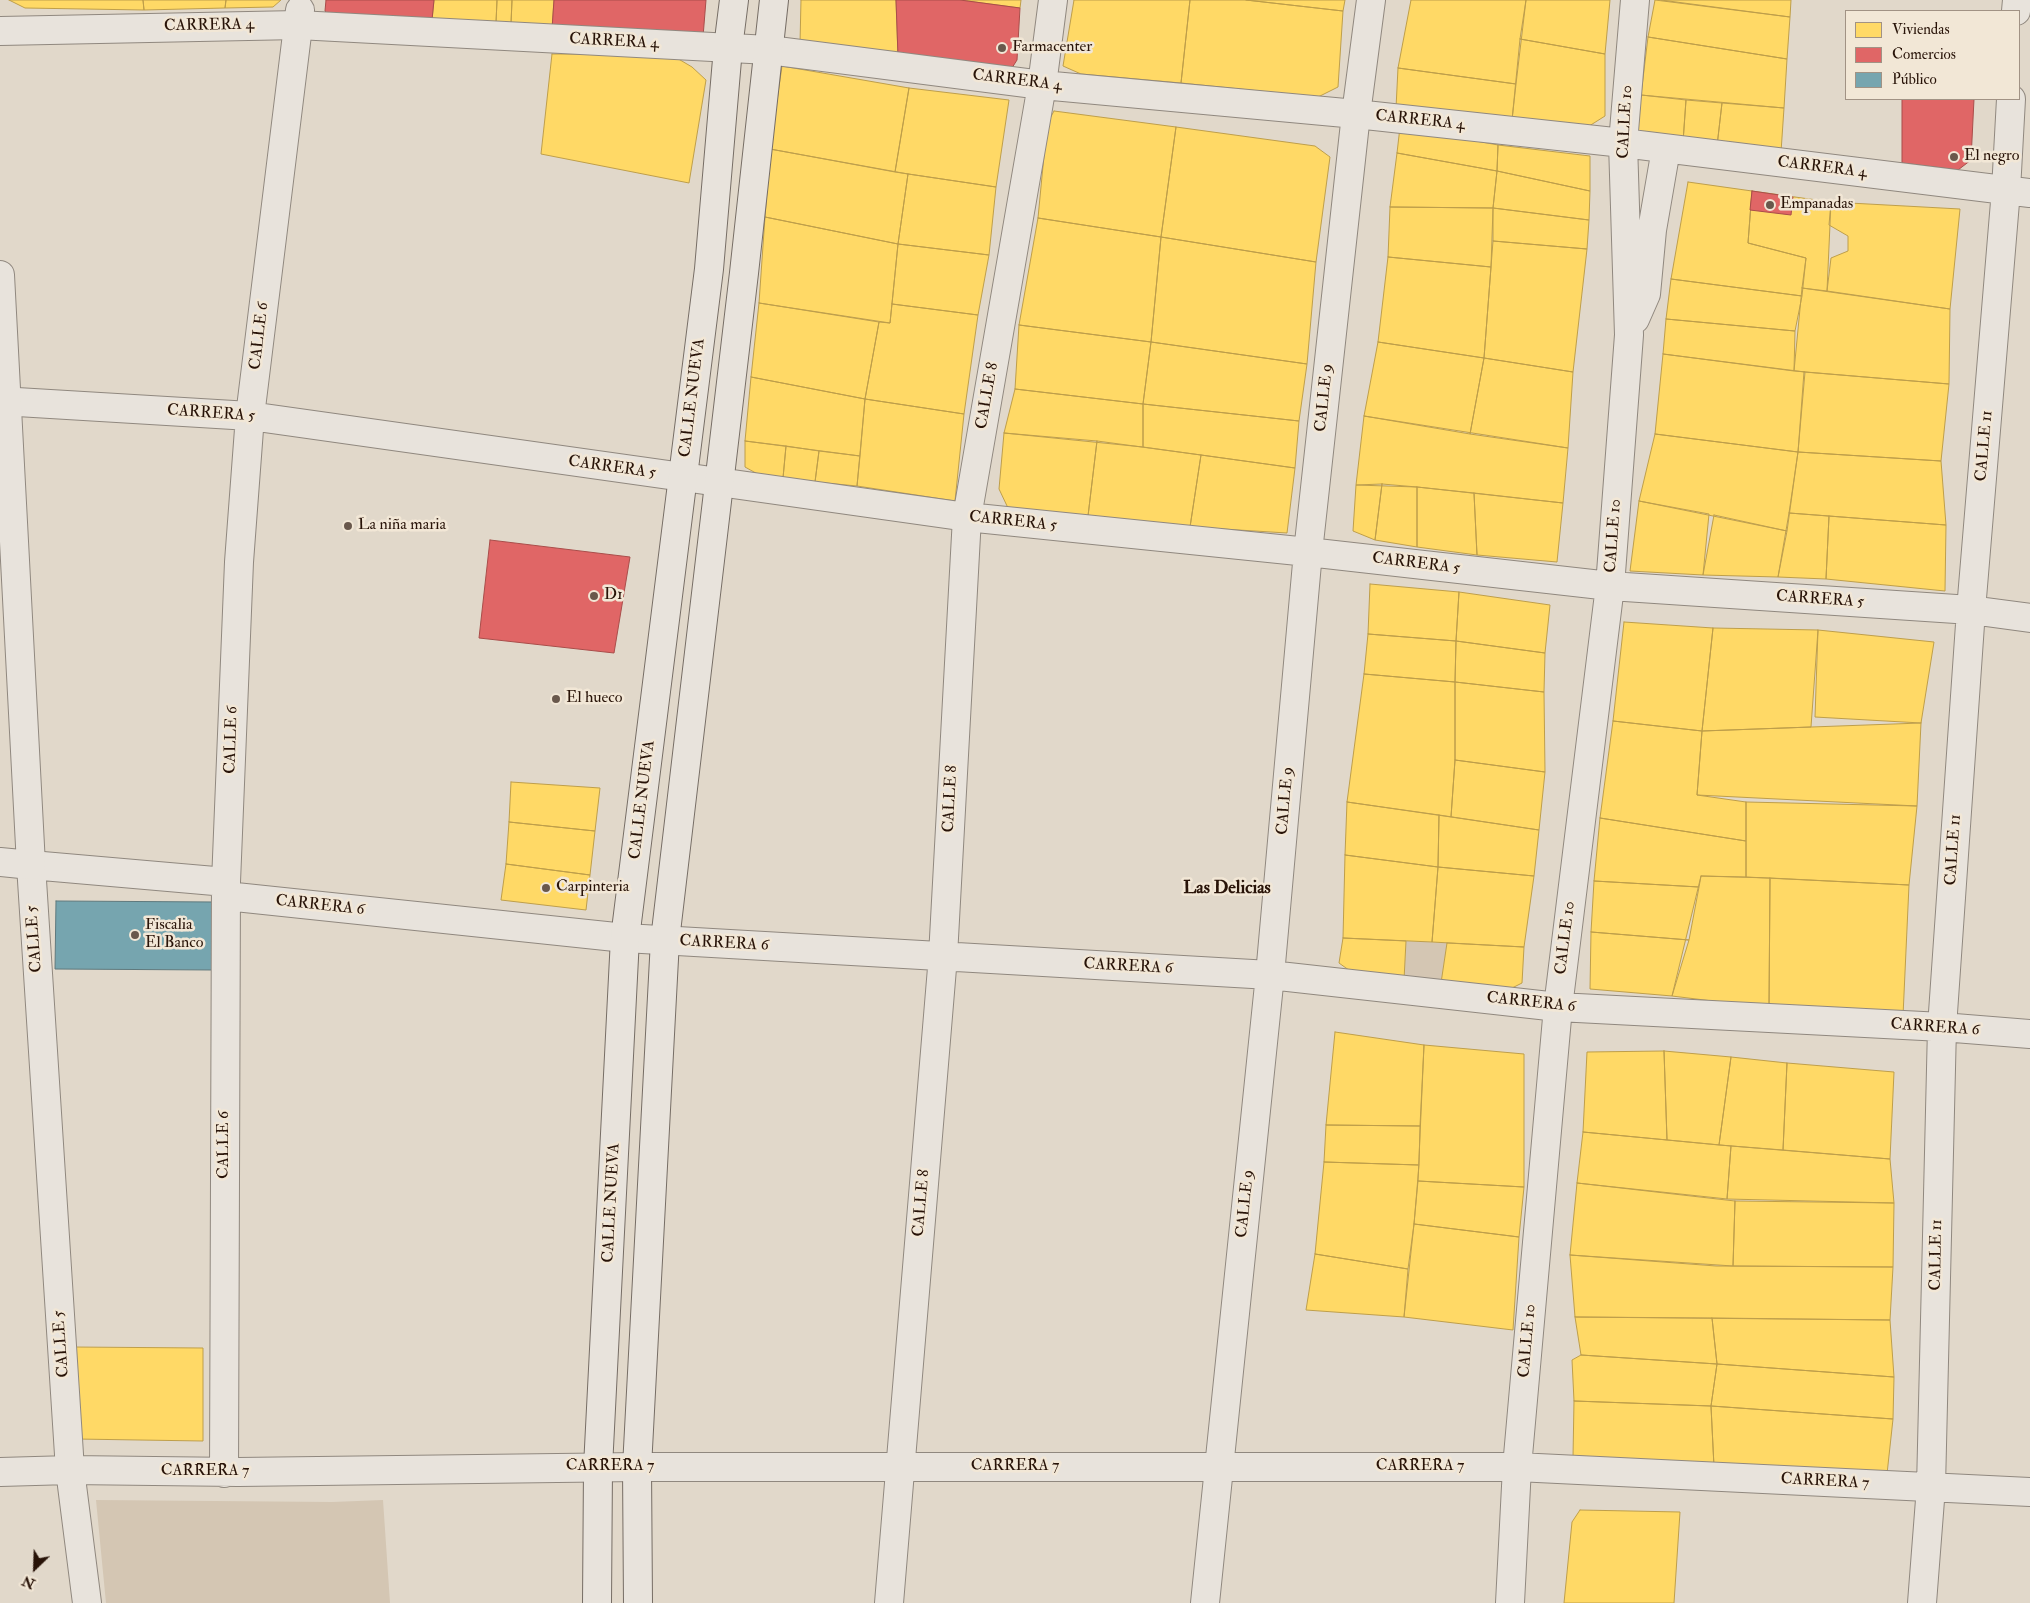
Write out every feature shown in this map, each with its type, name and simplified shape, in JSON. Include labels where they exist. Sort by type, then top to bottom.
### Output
[{"type":"street","name":"CALLE NUEVA","points":[[597,1603],[598,1467],[625,938],[709,269],[728,48],[734,0]]},
{"type":"street","points":[[638,1603],[637,1467],[665,940],[720,482],[774,0]]},
{"type":"street","name":"CALLE 8","points":[[889,1603],[942,956],[968,517],[1042,85],[1053,0]]},
{"type":"street","name":"CALLE 9","points":[[1205,1603],[1270,975],[1308,552],[1356,114],[1371,0]]},
{"type":"street","name":"CALLE 10","points":[[1510,1603],[1517,1467],[1558,1007],[1610,586],[1629,334],[1623,143],[1635,0]]},
{"type":"street","name":"CARRERA 4","points":[[0,31],[299,18],[769,50],[1042,85],[1356,114],[1623,143],[2018,191]]},
{"type":"street","name":"CALLE 6","points":[[224,1473],[226,889],[240,562],[250,416],[299,18]]},
{"type":"street","name":"CALLE 11","points":[[1922,1603],[1931,1487],[1942,1027],[1971,610],[2018,191],[2011,100]]},
{"type":"street","name":"CALLE 10","points":[[1629,334],[1646,294],[1652,230],[1666,149]]},
{"type":"street","points":[[709,269],[744,274]]},
{"type":"street","name":"CALLE 5","points":[[0,275],[3,401],[70,1470],[87,1603]]},
{"type":"street","name":"CARRERA 5","points":[[3,401],[250,416],[968,517],[1308,552],[1610,586],[1971,610],[2030,618]]},
{"type":"street","name":"CARRERA 6","points":[[0,862],[625,938],[1270,975],[1558,1007],[1942,1027],[2030,1034]]},
{"type":"street","name":"CARRERA 7","points":[[0,1472],[70,1470],[224,1473],[598,1467],[1517,1467],[2030,1492]]},
{"type":"shaded area","points":[[1406,941],[1447,943],[1441,983],[1404,980]]},
{"type":"shaded area","points":[[96,1500],[332,1502],[383,1500],[390,1603],[106,1603]]},
{"type":"building: Viviendas","points":[[9,0],[143,0],[144,10],[25,8]]},
{"type":"building: Viviendas","points":[[143,0],[226,0],[225,8],[144,10]]},
{"type":"building: Viviendas","points":[[226,0],[281,0],[273,7],[225,8]]},
{"type":"building: Viviendas","points":[[434,0],[497,0],[496,23],[432,20]]},
{"type":"building: Viviendas","points":[[497,0],[512,0],[511,24],[496,23]]},
{"type":"building: Viviendas","points":[[512,0],[554,0],[552,29],[511,24]]},
{"type":"building: Viviendas","points":[[801,0],[896,0],[898,56],[800,44]]},
{"type":"building: Viviendas","points":[[960,0],[1021,0],[1020,8]]},
{"type":"building: Viviendas","points":[[1074,0],[1190,0],[1181,83],[1081,74],[1063,66]]},
{"type":"building: Viviendas","points":[[1190,0],[1246,0],[1343,11],[1338,87],[1318,97],[1181,83]]},
{"type":"building: Viviendas","points":[[1246,0],[1345,0],[1343,11]]},
{"type":"building: Viviendas","points":[[1411,0],[1526,0],[1516,84],[1398,68]]},
{"type":"building: Viviendas","points":[[1526,0],[1610,0],[1605,54],[1520,39]]},
{"type":"building: Viviendas","points":[[1655,0],[1790,17],[1787,59],[1648,37]]},
{"type":"building: Viviendas","points":[[1661,0],[1791,0],[1790,17]]},
{"type":"building: Viviendas","points":[[1648,37],[1787,59],[1784,108],[1641,95]]},
{"type":"building: Viviendas","points":[[1520,39],[1605,54],[1605,116],[1586,128],[1512,120]]},
{"type":"building: Viviendas","points":[[552,54],[670,54],[692,67],[706,80],[689,183],[541,154]]},
{"type":"building: Viviendas","points":[[782,66],[909,88],[895,172],[770,149]]},
{"type":"building: Viviendas","points":[[1398,68],[1516,84],[1512,120],[1396,108]]},
{"type":"building: Viviendas","points":[[909,88],[1009,100],[996,187],[895,172]]},
{"type":"building: Viviendas","points":[[1641,95],[1686,100],[1683,142],[1641,136],[1638,129]]},
{"type":"building: Viviendas","points":[[1686,100],[1722,103],[1717,146],[1683,142]]},
{"type":"building: Viviendas","points":[[1722,103],[1784,108],[1781,152],[1717,146]]},
{"type":"building: Viviendas","points":[[1054,111],[1176,127],[1161,237],[1038,218],[1047,124]]},
{"type":"building: Viviendas","points":[[1176,127],[1315,146],[1330,157],[1316,262],[1161,237]]},
{"type":"building: Viviendas","points":[[1400,127],[1498,145],[1497,171],[1397,153]]},
{"type":"building: Viviendas","points":[[1498,145],[1590,156],[1590,191],[1497,171]]},
{"type":"building: Viviendas","points":[[770,149],[908,174],[898,244],[765,217]]},
{"type":"building: Viviendas","points":[[1397,153],[1497,171],[1493,208],[1390,207]]},
{"type":"building: Viviendas","points":[[1497,171],[1590,191],[1589,220],[1493,208]]},
{"type":"building: Viviendas","points":[[908,174],[996,187],[989,255],[898,244]]},
{"type":"building: Viviendas","points":[[1688,182],[1752,191],[1748,243],[1806,258],[1802,296],[1671,279]]},
{"type":"building: Viviendas","points":[[1752,191],[1831,202],[1829,225],[1848,236],[1848,251],[1831,258],[1827,291],[1802,288],[1806,258],[1748,243]]},
{"type":"building: Viviendas","points":[[1831,202],[1960,209],[1950,309],[1827,291]]},
{"type":"building: Viviendas","points":[[1390,207],[1493,208],[1491,267],[1388,257]]},
{"type":"building: Viviendas","points":[[1493,208],[1589,220],[1587,249],[1493,241]]},
{"type":"building: Viviendas","points":[[765,217],[898,244],[890,323],[759,303]]},
{"type":"building: Viviendas","points":[[1038,218],[1161,237],[1151,342],[1019,325]]},
{"type":"building: Viviendas","points":[[1161,237],[1316,262],[1307,364],[1151,342]]},
{"type":"building: Viviendas","points":[[1493,241],[1587,249],[1573,372],[1484,358]]},
{"type":"building: Viviendas","points":[[898,244],[989,255],[978,315],[892,304]]},
{"type":"building: Viviendas","points":[[1388,257],[1491,267],[1484,358],[1378,342]]},
{"type":"building: Viviendas","points":[[1671,279],[1802,296],[1795,331],[1666,319]]},
{"type":"building: Viviendas","points":[[1802,288],[1950,309],[1949,384],[1794,371]]},
{"type":"building: Viviendas","points":[[759,303],[879,322],[865,399],[751,377]]},
{"type":"building: Viviendas","points":[[892,304],[978,315],[964,414],[865,399],[879,322],[890,323]]},
{"type":"building: Viviendas","points":[[1666,319],[1795,331],[1794,371],[1663,354]]},
{"type":"building: Viviendas","points":[[1019,325],[1151,342],[1143,404],[1015,389]]},
{"type":"building: Viviendas","points":[[1151,342],[1307,364],[1299,421],[1143,404]]},
{"type":"building: Viviendas","points":[[1378,342],[1484,358],[1470,434],[1364,416]]},
{"type":"building: Viviendas","points":[[1663,354],[1805,372],[1798,452],[1655,434]]},
{"type":"building: Viviendas","points":[[1484,358],[1573,372],[1568,448],[1470,434]]},
{"type":"building: Viviendas","points":[[1804,372],[1949,384],[1941,461],[1798,452]]},
{"type":"building: Viviendas","points":[[751,377],[865,399],[860,456],[745,441]]},
{"type":"building: Viviendas","points":[[1015,389],[1143,404],[1143,447],[1004,433]]},
{"type":"building: Viviendas","points":[[865,399],[964,414],[955,501],[857,486]]},
{"type":"building: Viviendas","points":[[1143,404],[1299,421],[1295,468],[1143,447]]},
{"type":"building: Viviendas","points":[[1364,416],[1568,448],[1563,503],[1417,487],[1356,485]]},
{"type":"building: Viviendas","points":[[1004,433],[1097,441],[1088,516],[1008,508],[999,489]]},
{"type":"building: Viviendas","points":[[1655,434],[1798,452],[1787,531],[1639,501]]},
{"type":"building: Viviendas","points":[[745,441],[786,446],[783,478],[763,477],[745,467]]},
{"type":"building: Viviendas","points":[[1097,441],[1201,455],[1190,527],[1088,516]]},
{"type":"building: Viviendas","points":[[786,446],[819,451],[815,482],[783,478]]},
{"type":"building: Viviendas","points":[[819,451],[860,456],[857,486],[815,482]]},
{"type":"building: Viviendas","points":[[1798,452],[1941,461],[1946,525],[1789,513]]},
{"type":"building: Viviendas","points":[[1201,455],[1295,468],[1287,533],[1190,527]]},
{"type":"building: Viviendas","points":[[1382,484],[1417,487],[1417,547],[1375,540]]},
{"type":"building: Viviendas","points":[[1382,484],[1375,540],[1353,531],[1356,485]]},
{"type":"building: Viviendas","points":[[1417,487],[1474,493],[1477,555],[1417,547]]},
{"type":"building: Viviendas","points":[[1474,493],[1563,503],[1557,562],[1477,555]]},
{"type":"building: Viviendas","points":[[1639,501],[1709,514],[1703,575],[1630,571]]},
{"type":"building: Viviendas","points":[[1789,513],[1829,516],[1826,579],[1778,577]]},
{"type":"building: Viviendas","points":[[1714,515],[1787,531],[1778,577],[1703,575]]},
{"type":"building: Viviendas","points":[[1829,516],[1946,525],[1945,591],[1826,579]]},
{"type":"building: Viviendas","points":[[1370,584],[1459,592],[1456,641],[1368,634]]},
{"type":"building: Viviendas","points":[[1459,592],[1550,605],[1545,653],[1456,641]]},
{"type":"building: Viviendas","points":[[1624,622],[1713,628],[1702,731],[1613,721]]},
{"type":"building: Viviendas","points":[[1713,628],[1818,630],[1811,727],[1702,731]]},
{"type":"building: Viviendas","points":[[1818,630],[1934,642],[1921,723],[1815,717]]},
{"type":"building: Viviendas","points":[[1368,634],[1456,641],[1455,682],[1364,674]]},
{"type":"building: Viviendas","points":[[1456,641],[1545,653],[1544,692],[1455,682]]},
{"type":"building: Viviendas","points":[[1364,674],[1455,682],[1455,760],[1451,817],[1347,802]]},
{"type":"building: Viviendas","points":[[1455,682],[1544,692],[1545,772],[1455,760]]},
{"type":"building: Viviendas","points":[[1613,721],[1702,731],[1697,795],[1746,802],[1746,841],[1600,818]]},
{"type":"building: Viviendas","points":[[1921,723],[1917,806],[1697,795],[1702,731]]},
{"type":"building: Viviendas","points":[[1455,760],[1545,772],[1539,830],[1451,817]]},
{"type":"building: Viviendas","points":[[511,782],[600,788],[595,831],[509,822]]},
{"type":"building: Viviendas","points":[[1347,802],[1439,815],[1438,867],[1345,855]]},
{"type":"building: Viviendas","points":[[1746,802],[1917,806],[1909,885],[1746,877]]},
{"type":"building: Viviendas","points":[[1439,815],[1539,830],[1534,876],[1438,867]]},
{"type":"building: Viviendas","points":[[1600,818],[1746,841],[1746,877],[1701,876],[1699,887],[1594,881]]},
{"type":"building: Viviendas","points":[[509,822],[595,831],[590,875],[506,864]]},
{"type":"building: Viviendas","points":[[1345,855],[1438,867],[1432,942],[1343,938]]},
{"type":"building: Viviendas","name":"Carpinteria","points":[[506,864],[590,875],[586,910],[501,900]]},
{"type":"building: Viviendas","points":[[1438,867],[1534,876],[1524,947],[1432,942]]},
{"type":"building: Viviendas","points":[[1701,876],[1770,878],[1769,1008],[1672,996]]},
{"type":"building: Viviendas","points":[[1770,878],[1909,885],[1903,1016],[1769,1008]]},
{"type":"building: Viviendas","points":[[1594,881],[1699,887],[1689,940],[1591,932]]},
{"type":"building: Viviendas","points":[[1591,932],[1689,940],[1672,996],[1590,989]]},
{"type":"building: Viviendas","points":[[1343,938],[1406,941],[1404,980],[1353,973],[1339,963]]},
{"type":"building: Viviendas","points":[[1447,943],[1524,947],[1522,983],[1506,991],[1441,983]]},
{"type":"building: Viviendas","points":[[1335,1032],[1424,1045],[1420,1126],[1326,1125]]},
{"type":"building: Viviendas","points":[[1424,1045],[1524,1054],[1524,1187],[1418,1181]]},
{"type":"building: Viviendas","points":[[1664,1051],[1667,1140],[1583,1132],[1587,1052]]},
{"type":"building: Viviendas","points":[[1664,1051],[1731,1057],[1719,1145],[1667,1140]]},
{"type":"building: Viviendas","points":[[1731,1057],[1787,1063],[1783,1150],[1719,1145]]},
{"type":"building: Viviendas","points":[[1787,1063],[1894,1072],[1890,1159],[1783,1150]]},
{"type":"building: Viviendas","points":[[1326,1125],[1420,1126],[1419,1165],[1324,1162]]},
{"type":"building: Viviendas","points":[[1583,1132],[1731,1146],[1727,1199],[1577,1183]]},
{"type":"building: Viviendas","points":[[1731,1146],[1890,1159],[1894,1203],[1727,1199]]},
{"type":"building: Viviendas","points":[[1324,1162],[1419,1165],[1408,1269],[1315,1254]]},
{"type":"building: Viviendas","points":[[1418,1181],[1524,1187],[1519,1237],[1414,1224]]},
{"type":"building: Viviendas","points":[[1577,1183],[1735,1201],[1733,1266],[1570,1255]]},
{"type":"building: Viviendas","points":[[1735,1201],[1894,1203],[1893,1267],[1733,1266]]},
{"type":"building: Viviendas","points":[[1414,1224],[1519,1237],[1513,1330],[1404,1317]]},
{"type":"building: Viviendas","points":[[1315,1254],[1408,1269],[1404,1317],[1306,1310]]},
{"type":"building: Viviendas","points":[[1570,1255],[1716,1266],[1893,1267],[1890,1320],[1575,1317]]},
{"type":"building: Viviendas","points":[[1575,1317],[1712,1318],[1717,1364],[1581,1355]]},
{"type":"building: Viviendas","points":[[1712,1318],[1890,1320],[1894,1377],[1717,1364]]},
{"type":"building: Viviendas","points":[[72,1347],[203,1348],[203,1441],[76,1439]]},
{"type":"building: Viviendas","points":[[1581,1355],[1717,1364],[1711,1406],[1574,1401],[1572,1360]]},
{"type":"building: Viviendas","points":[[1717,1364],[1894,1377],[1893,1419],[1711,1406]]},
{"type":"building: Viviendas","points":[[1574,1401],[1711,1406],[1714,1467],[1573,1457]]},
{"type":"building: Viviendas","points":[[1711,1406],[1893,1419],[1887,1474],[1714,1467]]},
{"type":"building: Viviendas","points":[[1580,1510],[1680,1512],[1674,1603],[1564,1603],[1572,1522]]},
{"type":"building: Comercios","points":[[326,0],[434,0],[432,20],[330,17],[325,11]]},
{"type":"building: Comercios","points":[[554,0],[706,0],[703,37],[552,29]]},
{"type":"building: Comercios","points":[[896,0],[960,0],[1020,8],[1017,60],[1010,71],[898,56]]},
{"type":"building: Comercios","points":[[1902,100],[1974,100],[1971,160],[1958,170],[1902,163]]},
{"type":"building: Comercios","points":[[1752,191],[1793,197],[1791,215],[1750,210]]},
{"type":"building: Comercios","points":[[490,540],[630,557],[614,653],[479,638]]},
{"type":"building: Público","name":"Fiscalia El Banco","points":[[56,901],[215,902],[214,970],[55,969]]},
{"type":"place","name":"Farmacenter","points":[[1002,48]]},
{"type":"place","name":"El negro","points":[[1954,157]]},
{"type":"place","name":"Empanadas","points":[[1770,205]]},
{"type":"place","name":"La niña maria","points":[[348,526]]},
{"type":"place","name":"D1","points":[[594,596]]},
{"type":"place","name":"El hueco","points":[[556,699]]},
{"type":"place","name":"Carpinteria","points":[[546,888]]},
{"type":"place","name":"Fiscalia El Banco","points":[[135,935]]},
{"type":"district","name":"Las Delicias","points":[[1227,889]]}]
